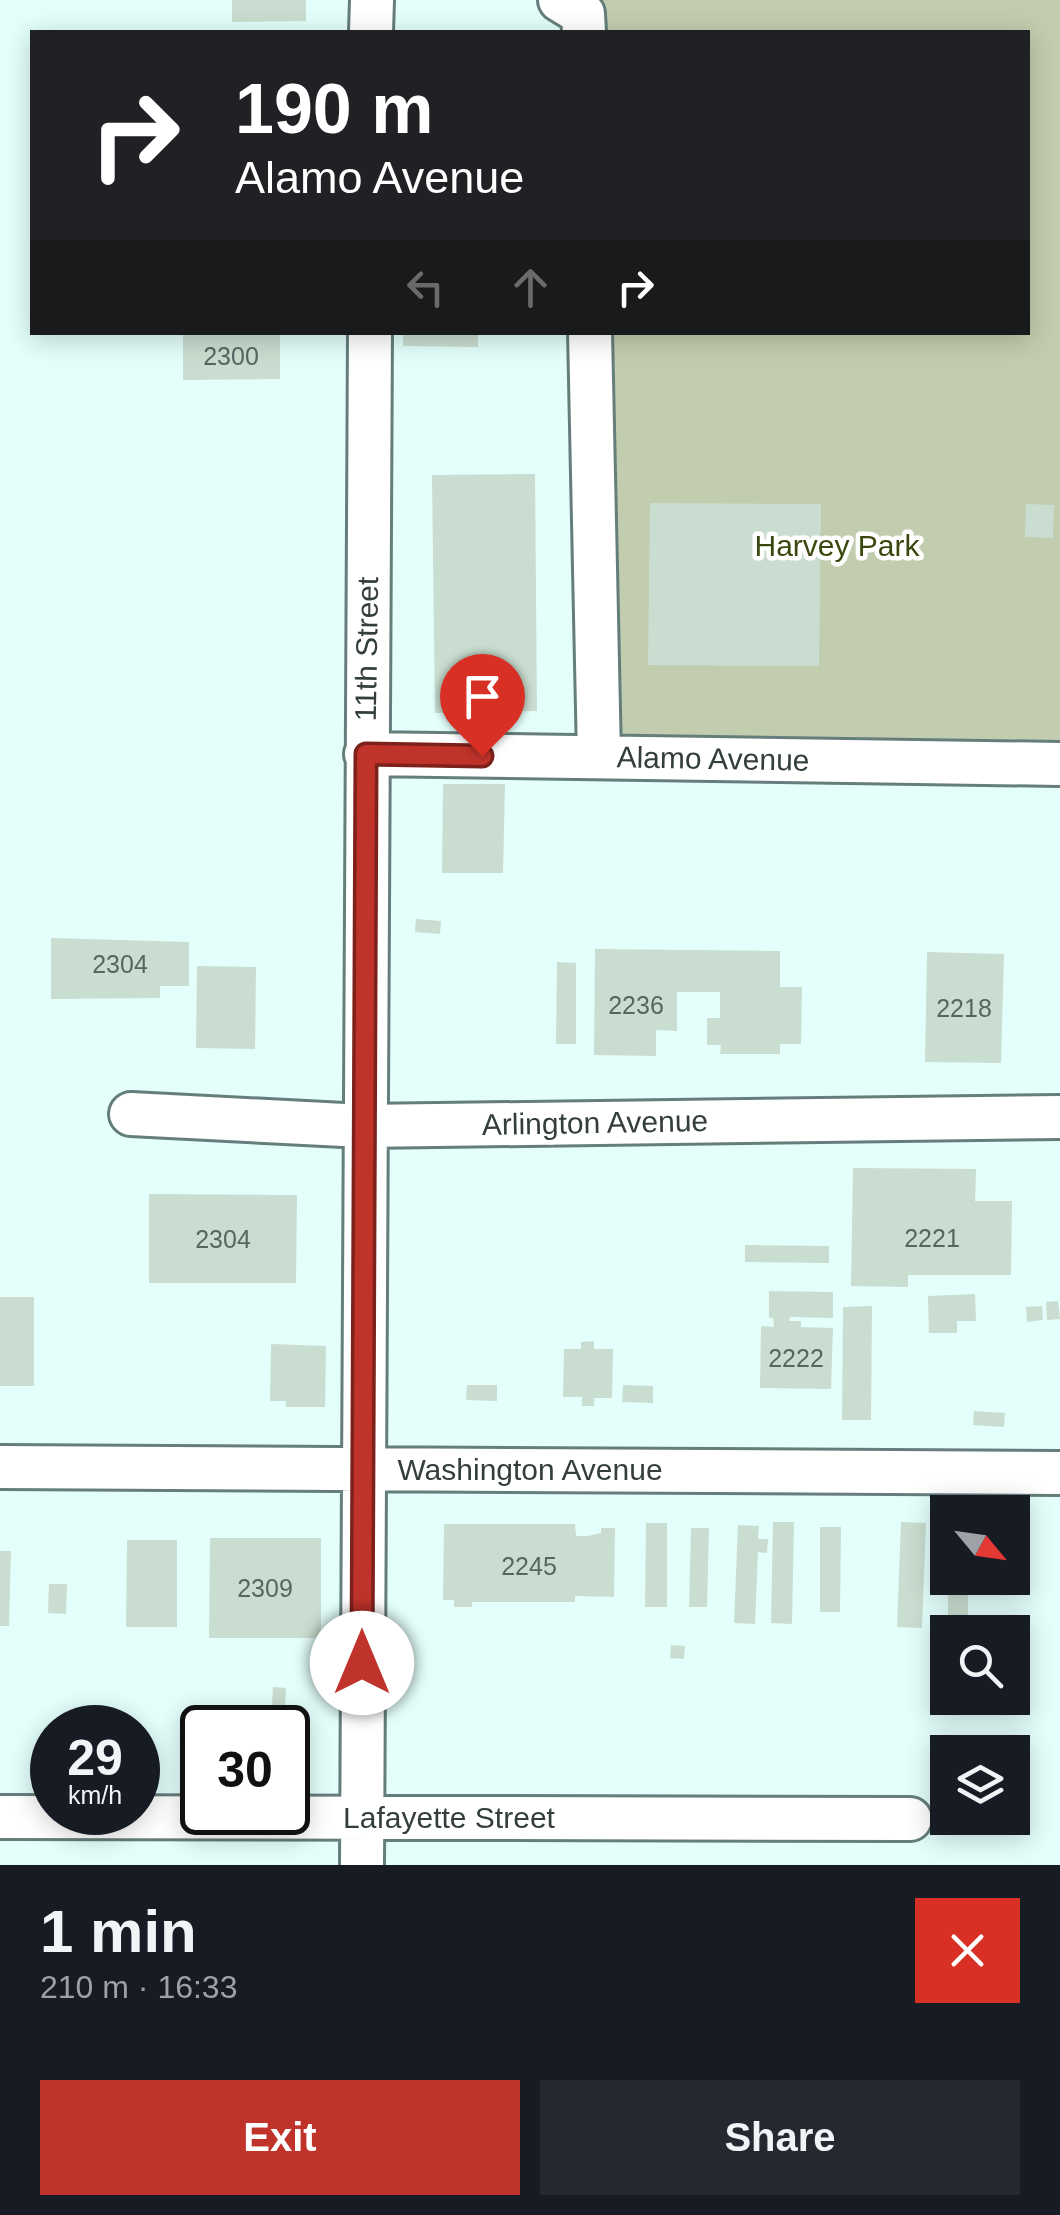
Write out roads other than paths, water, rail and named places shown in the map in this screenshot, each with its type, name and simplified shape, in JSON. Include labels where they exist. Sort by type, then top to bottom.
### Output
[{"type":"street","points":[[372,0],[372,30]]},
{"type":"street","name":"11th Street","points":[[362,1865],[361,1469],[370,335]]},
{"type":"street","points":[[590,335],[598,757]]},
{"type":"street","name":"Alamo Avenue","points":[[366,754],[1060,764]]},
{"type":"street","name":"Arlington Avenue","points":[[131,1114],[363,1126],[1060,1117]]},
{"type":"street","name":"Washington Avenue","points":[[0,1467],[1060,1473]]},
{"type":"street","name":"Lafayette Street","points":[[0,1817],[910,1819]]},
{"type":"park label","name":"Harvey Park","points":[[837,546]]}]
